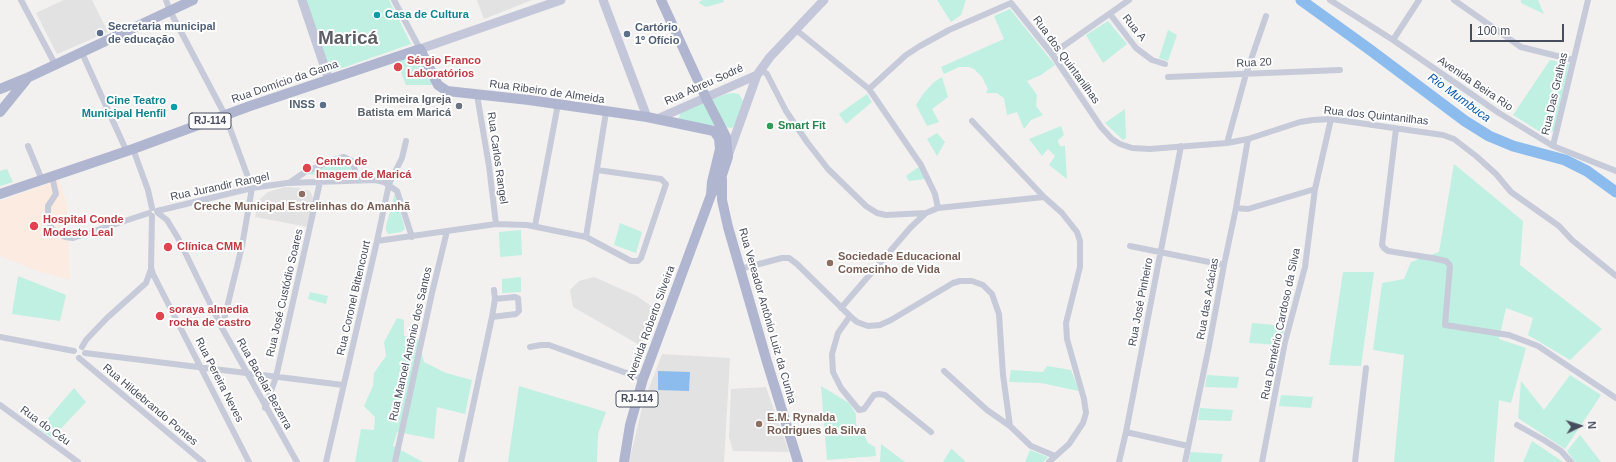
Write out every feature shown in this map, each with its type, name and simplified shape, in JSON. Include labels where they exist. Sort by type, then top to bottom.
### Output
[{"type":"main road","points":[[0,89],[27,78],[193,0]]},
{"type":"main road","points":[[302,0],[329,80]]},
{"type":"main road","name":"RJ-114","points":[[420,49],[561,0]]},
{"type":"main road","points":[[603,0],[652,118]]},
{"type":"main road","points":[[661,0],[706,98],[726,137],[728,156]]},
{"type":"main road","name":"Rua Abreu Sodré","points":[[652,118],[706,98],[759,72],[795,29],[824,0]]},
{"type":"main road","name":"Rua Domício da Gama","points":[[0,194],[420,49]]},
{"type":"main road","name":"Rua Ribeiro de Almeida","points":[[420,49],[442,89],[447,92],[529,100],[652,118]]},
{"type":"main road","name":"Avenida Roberto Silveira","points":[[624,462],[630,425],[643,379],[711,195],[722,175],[759,72]]},
{"type":"main road","points":[[0,112],[27,78]]},
{"type":"main road","name":"Avenida Roberto Silveira","points":[[652,118],[714,131],[720,145],[712,182],[711,195]]},
{"type":"main road","name":"Rua Vereador Antônio Luiz da Cunha","points":[[722,175],[722,200],[740,269],[798,462]]},
{"type":"street","points":[[21,0],[55,64]]},
{"type":"street","points":[[166,0],[170,11],[225,116],[252,188],[252,198],[242,246],[222,328]]},
{"type":"street","points":[[394,0],[420,49]]},
{"type":"street","points":[[1052,54],[1129,0]]},
{"type":"street","name":"Avenida Beira Rio","points":[[1330,0],[1393,40],[1499,113],[1553,146],[1616,171]]},
{"type":"street","points":[[1393,40],[1419,0]]},
{"type":"street","points":[[1454,0],[1521,47],[1574,60]]},
{"type":"street","name":"Rua Das Gralhas","points":[[1553,146],[1588,0]]},
{"type":"street","name":"Rua dos Quintanilhas","points":[[869,89],[906,55],[920,46],[949,30],[1010,2],[1052,54],[1101,127],[1112,139],[1120,144],[1132,148],[1150,149],[1227,143],[1248,139],[1300,122],[1331,119],[1433,133],[1454,139],[1476,156],[1511,192],[1559,226],[1572,240],[1616,276]]},
{"type":"street","name":"Rua A","points":[[1110,14],[1136,48],[1152,60],[1165,64]]},
{"type":"street","points":[[1227,143],[1246,74],[1266,16]]},
{"type":"street","points":[[795,29],[869,89],[921,165],[935,194],[938,208]]},
{"type":"street","name":"Rua Pereira Neves","points":[[82,52],[148,190],[154,212],[151,268],[158,285],[249,462]]},
{"type":"street","name":"Rua 20","points":[[1168,77],[1340,70]]},
{"type":"street","points":[[759,72],[767,74],[796,126],[828,170],[866,206],[877,213],[886,215],[926,213],[938,208],[1044,197]]},
{"type":"street","name":"Rua Carlos Rangel","points":[[477,95],[488,158],[496,224]]},
{"type":"street","points":[[535,226],[558,104]]},
{"type":"street","points":[[586,237],[606,112]]},
{"type":"street","name":"Rua Demétrio Cardoso da Silva","points":[[1262,462],[1285,342],[1305,267],[1315,189],[1331,119]]},
{"type":"street","points":[[972,121],[1044,197],[1062,213],[1075,228],[1080,241],[1080,266],[1066,323],[1067,339],[1084,399],[1086,413],[1083,423],[1069,444],[1049,462]]},
{"type":"street","points":[[1396,129],[1382,245],[1388,251],[1446,261],[1450,266],[1445,325],[1509,335],[1538,346],[1616,398]]},
{"type":"street","name":"Rua das Acácias","points":[[1185,462],[1236,208],[1248,139]]},
{"type":"street","name":"Rua Coronel Bittencourt","points":[[326,462],[389,184],[402,158],[406,141]]},
{"type":"street","points":[[28,146],[42,180]]},
{"type":"street","name":"Rua José Pinheiro","points":[[1119,462],[1161,252],[1180,146]]},
{"type":"street","name":"Rua Jurandir Rangel","points":[[287,184],[305,172],[344,157],[352,161],[358,180]]},
{"type":"street","points":[[377,241],[496,224],[535,226],[586,237],[631,261],[636,262],[642,258],[666,186],[665,182],[661,179],[597,170]]},
{"type":"street","name":"Rua Jurandir Rangel","points":[[52,176],[56,194],[48,206],[49,222],[52,229],[58,234],[73,238],[154,212],[252,188],[287,184],[358,180],[375,180],[389,184]]},
{"type":"street","name":"Rua José Custódio Soares","points":[[265,408],[276,377],[320,182]]},
{"type":"street","points":[[389,184],[397,191],[400,197],[412,236]]},
{"type":"street","points":[[1236,208],[1248,209],[1315,189]]},
{"type":"street","name":"Rua Bacelar Bezerra","points":[[154,212],[167,220],[178,238],[222,328],[265,408],[297,462]]},
{"type":"street","points":[[842,308],[911,227],[926,213]]},
{"type":"street","points":[[902,215],[911,227]]},
{"type":"street","name":"Rua Manoel Antônio dos Santos","points":[[395,462],[447,231]]},
{"type":"street","points":[[1130,246],[1224,265]]},
{"type":"street","points":[[740,269],[782,258],[789,258],[850,316],[857,322],[868,326],[880,325],[891,320],[953,283],[966,280],[983,285],[992,294],[999,314],[1003,375],[1010,426]]},
{"type":"street","points":[[83,355],[86,340],[107,318],[146,283],[151,268]]},
{"type":"street","points":[[146,283],[158,285]]},
{"type":"street","points":[[461,462],[492,316],[495,299],[494,290]]},
{"type":"street","points":[[492,316],[516,314],[519,311],[518,298],[515,296],[495,299]]},
{"type":"street","points":[[850,316],[838,333],[832,354],[833,372],[841,388],[859,410],[864,409],[874,395],[885,395],[931,432]]},
{"type":"street","points":[[0,337],[74,351],[77,348],[83,355],[343,385]]},
{"type":"street","points":[[530,347],[549,345],[643,379]]},
{"type":"street","name":"Rua Hildebrando Pontes","points":[[83,355],[119,393],[203,462]]},
{"type":"street","points":[[1354,462],[1366,368]]},
{"type":"street","points":[[944,371],[987,410],[1010,426],[1031,446],[1055,456]]},
{"type":"street","name":"Rua do Céu","points":[[0,405],[78,462]]},
{"type":"street","points":[[1517,425],[1561,451],[1571,462]]},
{"type":"street","points":[[1126,432],[1188,446]]},
{"type":"shaded area","points":[[64,0],[92,0],[108,32],[57,54],[36,13]]},
{"type":"shaded area","points":[[477,0],[532,0],[484,19]]},
{"type":"shaded area","name":"Hospital Conde Modesto Leal","points":[[59,180],[67,203],[70,280],[35,270],[0,256],[0,201]]},
{"type":"shaded area","points":[[285,187],[299,188],[310,191],[314,199],[308,227],[255,217],[258,201],[268,192]]},
{"type":"shaded area","points":[[594,277],[637,296],[660,312],[643,347],[573,307],[570,290],[579,281]]},
{"type":"shaded area","points":[[662,354],[730,358],[724,462],[629,462],[643,404]]},
{"type":"shaded area","points":[[766,387],[789,452],[733,451],[729,437],[731,389]]},
{"type":"green space","points":[[305,0],[389,0],[411,44],[328,73]]},
{"type":"green space","points":[[723,0],[724,2],[706,7],[699,3],[700,1]]},
{"type":"green space","points":[[937,0],[966,0],[961,15],[951,22]]},
{"type":"green space","points":[[1521,0],[1538,0],[1544,14],[1521,3]]},
{"type":"green space","points":[[1010,9],[1055,65],[1041,75],[1027,81],[1037,95],[1036,106],[1043,115],[1031,120],[1024,129],[1017,112],[1007,115],[1004,98],[997,93],[986,93],[988,89],[982,77],[974,69],[969,67],[959,67],[944,74],[941,67],[1004,39],[994,16]]},
{"type":"green space","points":[[1108,21],[1127,44],[1103,63],[1086,35]]},
{"type":"green space","points":[[1168,30],[1177,35],[1168,61],[1159,58]]},
{"type":"green space","points":[[420,52],[436,85],[406,85],[396,60]]},
{"type":"green space","points":[[1550,60],[1570,64],[1555,131],[1542,133],[1513,115]]},
{"type":"green space","points":[[942,77],[948,97],[932,109],[939,122],[927,126],[916,105],[923,94],[934,82]]},
{"type":"green space","points":[[726,94],[739,94],[743,101],[735,125],[732,128],[683,121],[679,119],[680,113],[690,108]]},
{"type":"green space","points":[[867,94],[872,102],[846,124],[839,114]]},
{"type":"green space","points":[[1125,109],[1126,138],[1123,140],[1105,123]]},
{"type":"green space","points":[[1061,126],[1064,135],[1058,140],[1058,142],[1060,146],[1065,146],[1067,179],[1049,165],[1055,156],[1048,149],[1042,156],[1029,139]]},
{"type":"green space","points":[[937,133],[945,142],[937,156],[927,139]]},
{"type":"green space","points":[[340,161],[347,161],[350,165],[352,173],[349,177],[328,177],[307,174]]},
{"type":"green space","points":[[1454,164],[1523,221],[1520,265],[1602,329],[1570,360],[1528,335],[1533,318],[1506,308],[1499,339],[1526,348],[1511,403],[1499,400],[1494,462],[1394,462],[1404,355],[1373,350],[1382,283],[1404,279],[1411,262],[1439,252]]},
{"type":"green space","points":[[920,166],[926,179],[909,181],[906,176]]},
{"type":"green space","points":[[7,169],[13,182],[0,186],[0,171]]},
{"type":"green space","points":[[395,193],[405,229],[401,232],[388,234],[386,226]]},
{"type":"green space","points":[[620,223],[642,232],[636,253],[614,245]]},
{"type":"green space","points":[[521,230],[522,255],[500,257],[499,232]]},
{"type":"green space","points":[[1343,272],[1374,272],[1361,366],[1329,365]]},
{"type":"green space","points":[[18,276],[66,295],[60,321],[12,314]]},
{"type":"green space","points":[[521,277],[521,292],[502,293],[502,279]]},
{"type":"green space","points":[[310,292],[328,296],[326,304],[308,299]]},
{"type":"green space","points":[[397,318],[404,320],[404,336],[418,339],[424,362],[446,373],[472,380],[465,414],[437,407],[434,439],[397,432],[393,446],[423,462],[355,462],[361,429],[374,430],[375,417],[364,406],[373,386],[374,373],[386,356],[384,342]]},
{"type":"green space","points":[[1252,323],[1285,326],[1281,345],[1249,343]]},
{"type":"green space","points":[[1047,366],[1071,370],[1079,391],[1041,383],[1009,382],[1011,370],[1043,372]]},
{"type":"green space","points":[[1207,375],[1239,377],[1237,388],[1205,387]]},
{"type":"green space","points":[[1570,375],[1601,395],[1565,449],[1518,418],[1521,381],[1544,410]]},
{"type":"green space","points":[[519,386],[606,412],[598,434],[597,462],[508,462]]},
{"type":"green space","points":[[821,386],[849,403],[856,414],[856,424],[868,443],[875,447],[876,456],[827,460]]},
{"type":"green space","points":[[74,388],[86,402],[52,438],[39,429]]},
{"type":"green space","points":[[1281,395],[1313,397],[1311,408],[1279,406]]},
{"type":"green space","points":[[1200,408],[1233,410],[1231,421],[1198,420]]},
{"type":"green space","points":[[1580,435],[1601,462],[1575,462],[1567,451]]},
{"type":"green space","points":[[1532,441],[1563,462],[1523,462]]},
{"type":"green space","points":[[881,444],[905,462],[880,462]]},
{"type":"green space","points":[[952,449],[966,462],[943,462]]},
{"type":"green space","points":[[1030,450],[1048,457],[1043,462],[1025,462]]},
{"type":"green space","points":[[1190,452],[1223,454],[1221,462],[1189,462]]},
{"type":"water","points":[[658,371],[690,372],[689,391],[658,390]]},
{"type":"waterway","name":"Rio Mumbuca","points":[[1301,0],[1465,121],[1489,136],[1513,146],[1565,160],[1587,171],[1616,192]]},
{"type":"place","name":"Casa de Cultura","points":[[377,15]]},
{"type":"place","name":"Secretaria municipal de educação","points":[[100,33]]},
{"type":"place","name":"Cartório 1º Ofício","points":[[627,34]]},
{"type":"place","name":"Sérgio Franco Laboratórios","points":[[398,67]]},
{"type":"place","name":"INSS","points":[[323,105]]},
{"type":"place","name":"Primeira Igreja Batista em Maricá","points":[[459,106]]},
{"type":"place","name":"Cine Teatro Municipal Henfil","points":[[174,107]]},
{"type":"place","name":"Smart Fit","points":[[770,126]]},
{"type":"place","name":"Centro de Imagem de Maricá","points":[[307,168]]},
{"type":"place","name":"Creche Municipal Estrelinhas do Amanhã","points":[[302,194]]},
{"type":"place","name":"Hospital Conde Modesto Leal","points":[[34,226]]},
{"type":"place","name":"Clínica CMM","points":[[168,247]]},
{"type":"place","name":"Sociedade Educacional Comecinho de Vida","points":[[830,263]]},
{"type":"place","name":"soraya almedia rocha de castro","points":[[160,316]]},
{"type":"place","name":"E.M. Rynalda Rodrigues da Silva","points":[[759,424]]},
{"type":"district","name":"Maricá","points":[[348,39]]}]
